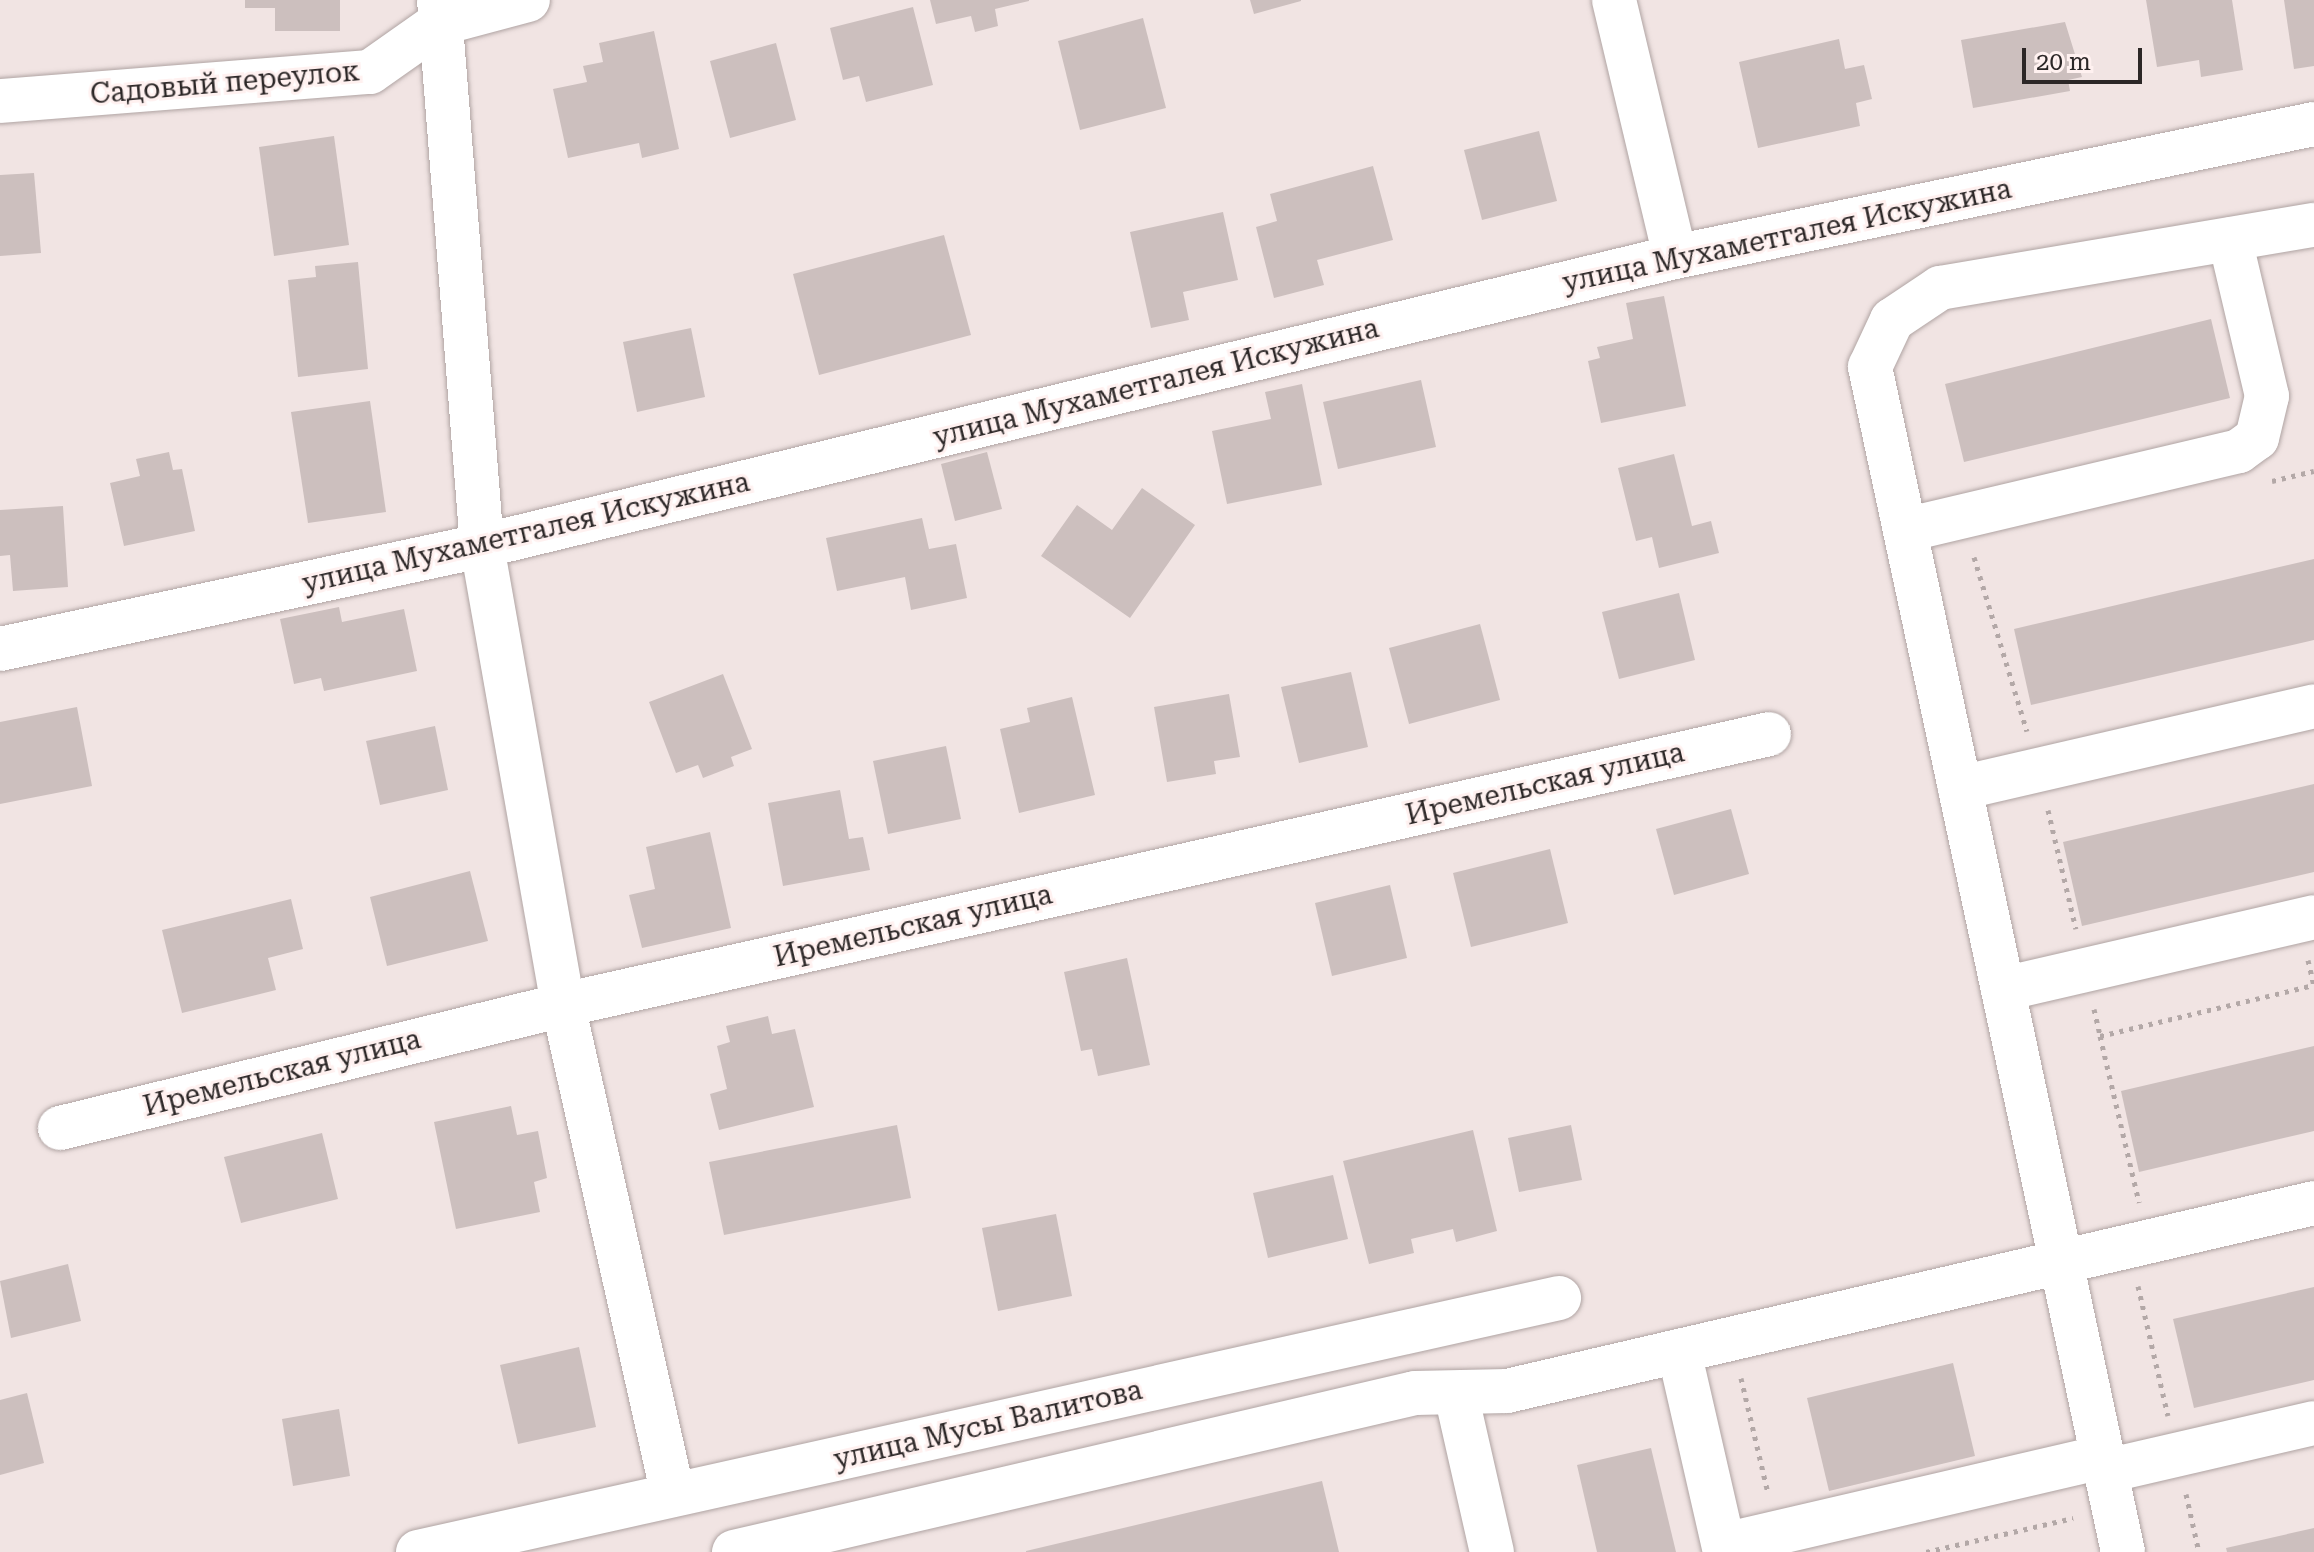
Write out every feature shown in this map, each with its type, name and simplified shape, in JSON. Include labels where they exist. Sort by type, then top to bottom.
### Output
[{"type":"street","name":"Садовый переулок","points":[[0,101],[370,72],[438,12],[528,0]]},
{"type":"street","points":[[1614,0],[1675,257]]},
{"type":"street","points":[[438,12],[482,546],[563,1005],[673,1495]]},
{"type":"street","name":"улица Мухаметгалея Искужина","points":[[0,649],[482,546],[1675,257],[2314,124]]},
{"type":"street","points":[[2123,1552],[1870,367],[1881,336],[1907,305],[1940,288],[2314,225]]},
{"type":"street","points":[[1905,530],[2239,451],[2257,438],[2267,396],[2230,239]]},
{"type":"street","points":[[1960,788],[2314,706]]},
{"type":"street","name":"Иремельская улица","points":[[60,1128],[563,1005],[1769,734]]},
{"type":"street","points":[[2003,989],[2314,917]]},
{"type":"street","points":[[734,1552],[800,1544],[1415,1393],[1493,1394],[2314,1203]]},
{"type":"street","name":"улица Мусы Валитова","points":[[418,1552],[1559,1298]]},
{"type":"street","points":[[1679,1351],[1725,1549],[1778,1533],[2314,1423]]},
{"type":"street","points":[[1456,1394],[1492,1552]]},
{"type":"path","points":[[1962,516],[2039,770],[2148,1241]]},
{"type":"path","points":[[2100,1036],[2314,985]]},
{"type":"path","points":[[1732,1339],[1778,1533]]},
{"type":"building","points":[[245,0],[340,0],[340,31],[275,31],[275,8],[245,8]]},
{"type":"building","points":[[930,0],[1029,1],[995,9],[998,26],[975,32],[971,16],[936,24]]},
{"type":"building","points":[[1250,0],[1301,0],[1301,1],[1254,14]]},
{"type":"building","points":[[2146,0],[2232,0],[2243,70],[2201,77],[2199,60],[2157,67]]},
{"type":"building","points":[[2284,0],[2314,0],[2314,66],[2294,69]]},
{"type":"building","points":[[913,7],[933,85],[866,102],[859,76],[843,80],[830,28]]},
{"type":"building","points":[[1143,18],[1166,108],[1080,130],[1058,41]]},
{"type":"building","points":[[2065,22],[2082,77],[2068,80],[2070,91],[1973,108],[1961,40]]},
{"type":"building","points":[[654,31],[679,149],[642,158],[639,143],[568,158],[553,89],[587,82],[583,66],[603,62],[599,43]]},
{"type":"building","points":[[1839,39],[1845,69],[1864,65],[1872,99],[1856,103],[1860,126],[1758,148],[1739,62]]},
{"type":"building","points":[[776,43],[796,120],[730,138],[710,61]]},
{"type":"building","points":[[1539,131],[1557,201],[1482,220],[1464,150]]},
{"type":"building","points":[[334,136],[349,245],[274,256],[259,147]]},
{"type":"building","points":[[1373,166],[1393,240],[1317,260],[1324,285],[1274,298],[1256,227],[1277,221],[1270,194]]},
{"type":"building","points":[[34,173],[41,253],[0,256],[0,175]]},
{"type":"building","points":[[1223,212],[1238,280],[1183,292],[1189,320],[1151,328],[1130,232]]},
{"type":"building","points":[[944,235],[971,335],[819,375],[793,274]]},
{"type":"building","points":[[358,262],[368,369],[298,377],[288,280],[316,277],[315,266]]},
{"type":"building","points":[[1664,296],[1686,406],[1601,423],[1588,361],[1600,358],[1597,347],[1633,339],[1626,303]]},
{"type":"building","points":[[2211,319],[2230,398],[1964,462],[1945,384]]},
{"type":"building","points":[[691,328],[705,397],[637,412],[623,342]]},
{"type":"building","points":[[1421,380],[1436,447],[1338,469],[1323,402]]},
{"type":"building","points":[[1302,384],[1322,485],[1227,504],[1212,431],[1271,419],[1265,392]]},
{"type":"building","points":[[370,401],[386,512],[308,523],[291,412]]},
{"type":"building","points":[[169,452],[173,470],[182,469],[195,531],[124,546],[110,483],[140,476],[136,459]]},
{"type":"building","points":[[987,452],[1002,509],[955,521],[941,464]]},
{"type":"building","points":[[1674,454],[1692,526],[1711,521],[1719,553],[1659,568],[1652,537],[1636,541],[1618,468]]},
{"type":"building","points":[[1142,488],[1195,525],[1130,618],[1041,556],[1077,505],[1112,530]]},
{"type":"building","points":[[63,506],[68,587],[13,591],[10,555],[0,556],[0,510]]},
{"type":"building","points":[[922,518],[929,549],[956,544],[967,598],[911,610],[905,577],[837,591],[826,538]]},
{"type":"building","points":[[2314,559],[2314,640],[2031,705],[2014,629]]},
{"type":"building","points":[[1679,593],[1695,660],[1619,679],[1602,612]]},
{"type":"building","points":[[339,607],[342,622],[404,609],[417,671],[324,691],[321,678],[294,684],[280,619]]},
{"type":"building","points":[[1480,624],[1500,700],[1409,724],[1389,648]]},
{"type":"building","points":[[1351,672],[1368,747],[1299,763],[1281,687]]},
{"type":"building","points":[[723,674],[752,749],[731,757],[734,766],[703,778],[698,765],[676,773],[649,702]]},
{"type":"building","points":[[1229,694],[1240,757],[1214,761],[1216,774],[1167,782],[1154,707]]},
{"type":"building","points":[[1072,697],[1095,795],[1019,813],[1000,729],[1030,722],[1027,708]]},
{"type":"building","points":[[77,707],[92,786],[0,804],[0,722]]},
{"type":"building","points":[[435,726],[448,790],[380,805],[366,741]]},
{"type":"building","points":[[946,746],[961,819],[888,834],[873,761]]},
{"type":"building","points":[[2314,784],[2314,872],[2082,926],[2063,842]]},
{"type":"building","points":[[840,790],[849,839],[863,837],[870,870],[783,886],[768,803]]},
{"type":"building","points":[[1731,809],[1749,874],[1674,895],[1656,829]]},
{"type":"building","points":[[710,832],[731,928],[642,948],[629,895],[655,889],[646,847]]},
{"type":"building","points":[[1550,849],[1568,923],[1471,947],[1453,873]]},
{"type":"building","points":[[470,871],[488,941],[387,966],[370,897]]},
{"type":"building","points":[[1390,885],[1407,958],[1332,976],[1315,903]]},
{"type":"building","points":[[291,899],[303,949],[268,958],[276,990],[182,1013],[162,930]]},
{"type":"building","points":[[1127,958],[1150,1065],[1098,1076],[1092,1049],[1081,1051],[1064,972]]},
{"type":"building","points":[[768,1016],[772,1034],[795,1029],[814,1107],[719,1130],[710,1094],[727,1089],[717,1046],[730,1042],[726,1026]]},
{"type":"building","points":[[2314,1046],[2314,1131],[2139,1172],[2121,1091]]},
{"type":"building","points":[[511,1106],[517,1135],[538,1131],[547,1178],[534,1182],[540,1212],[456,1229],[434,1122]]},
{"type":"building","points":[[897,1125],[911,1198],[724,1235],[709,1162]]},
{"type":"building","points":[[1571,1125],[1582,1180],[1519,1192],[1508,1138]]},
{"type":"building","points":[[1473,1130],[1497,1231],[1456,1242],[1453,1229],[1411,1239],[1414,1253],[1369,1264],[1343,1161]]},
{"type":"building","points":[[322,1133],[338,1199],[241,1223],[224,1157]]},
{"type":"building","points":[[1333,1175],[1348,1239],[1268,1258],[1253,1193]]},
{"type":"building","points":[[1056,1214],[1072,1296],[998,1311],[982,1228]]},
{"type":"building","points":[[68,1264],[81,1321],[11,1338],[0,1281]]},
{"type":"building","points":[[2314,1287],[2314,1380],[2194,1408],[2173,1319]]},
{"type":"building","points":[[579,1347],[596,1427],[518,1444],[500,1365]]},
{"type":"building","points":[[1953,1363],[1975,1456],[1829,1491],[1807,1398]]},
{"type":"building","points":[[27,1393],[44,1463],[0,1475],[0,1400]]},
{"type":"building","points":[[339,1409],[350,1476],[293,1486],[282,1419]]},
{"type":"building","points":[[1651,1448],[1676,1552],[1597,1552],[1577,1465]]},
{"type":"building","points":[[1322,1481],[1339,1552],[1026,1552],[1026,1551]]},
{"type":"building","points":[[2314,1528],[2314,1552],[2227,1552],[2226,1548]]}]
